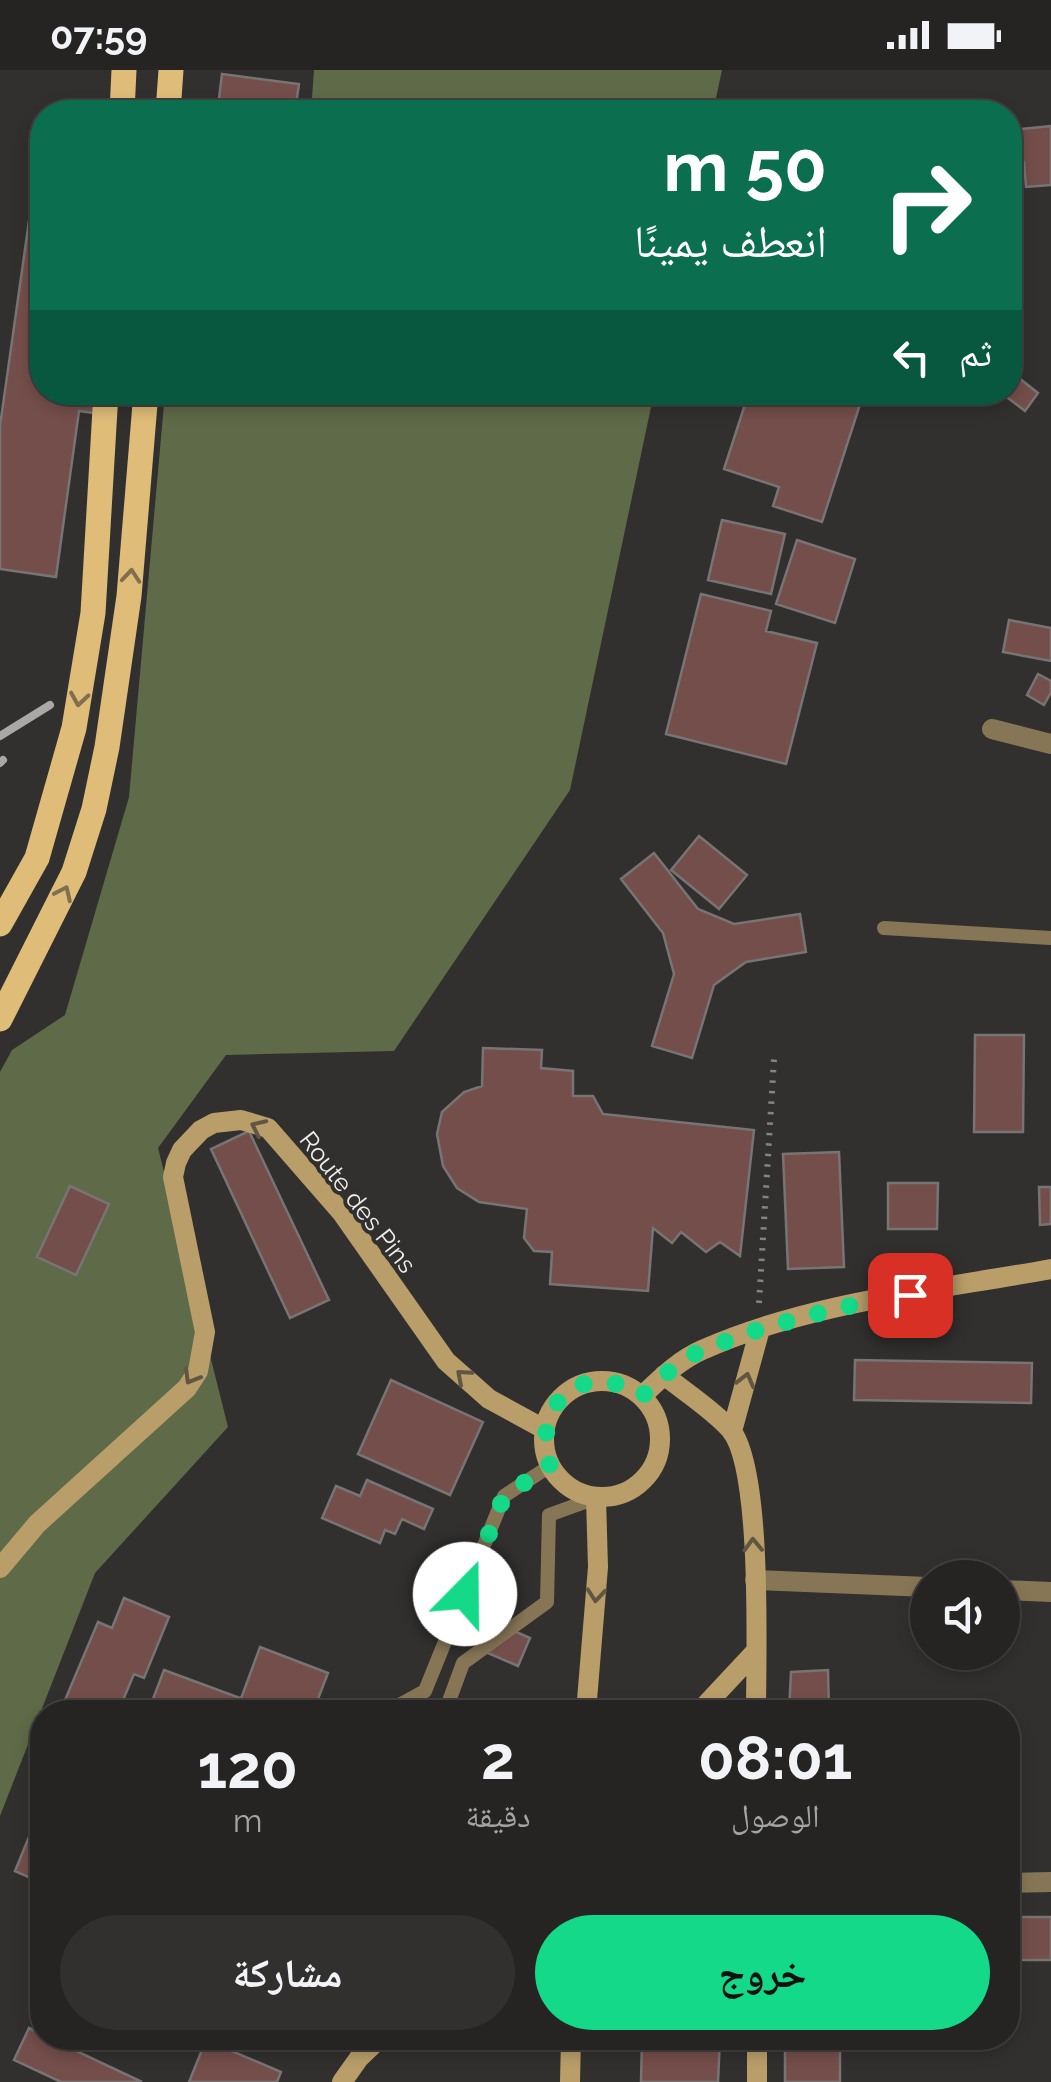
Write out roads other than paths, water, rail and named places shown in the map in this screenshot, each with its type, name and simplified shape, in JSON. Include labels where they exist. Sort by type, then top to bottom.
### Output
[{"type":"main road","points":[[123,100],[124,70]]},
{"type":"main road","points":[[169,100],[172,70]]},
{"type":"main road","points":[[0,924],[37,858],[74,728],[93,613],[105,405]]},
{"type":"main road","points":[[0,1020],[74,872],[94,810],[129,596],[145,405]]},
{"type":"main road","points":[[0,999],[22,980]]},
{"type":"main road","name":"Route des Pins","points":[[0,1568],[37,1524],[187,1388],[198,1371],[206,1332],[173,1177],[182,1150],[214,1123],[242,1120],[268,1128],[342,1213],[446,1361],[489,1399],[544,1428]]},
{"type":"main road","points":[[642,1396],[699,1351],[760,1329],[838,1308],[1051,1269]]},
{"type":"main road","points":[[756,1700],[752,1498],[732,1431],[760,1329]]},
{"type":"main road","points":[[664,1375],[732,1431]]},
{"type":"main road","points":[[610,1381],[628,1386],[642,1396],[660,1428],[655,1464],[645,1478],[631,1490],[596,1498],[561,1482],[544,1448],[544,1428],[561,1398],[576,1387],[610,1381]]},
{"type":"main road","points":[[587,1700],[598,1567],[596,1498]]},
{"type":"main road","points":[[709,1700],[756,1651]]},
{"type":"main road","points":[[342,2082],[367,2050]]},
{"type":"main road","points":[[570,2082],[571,2050]]},
{"type":"main road","points":[[756,2050],[757,2082]]},
{"type":"street","points":[[992,729],[1051,744]]},
{"type":"street","points":[[754,1580],[910,1586]]},
{"type":"street","points":[[1020,1591],[1051,1592]]},
{"type":"street","points":[[1020,1883],[1051,1882]]},
{"type":"lane","points":[[884,928],[1051,938]]},
{"type":"lane","points":[[425,1691],[504,1496],[550,1466]]},
{"type":"lane","points":[[409,1700],[546,1602],[549,1515],[596,1498]]},
{"type":"lane","points":[[450,1700],[463,1663]]},
{"type":"railway","points":[[0,736],[50,705]]},
{"type":"railway","points":[[0,763],[3,760]]}]
